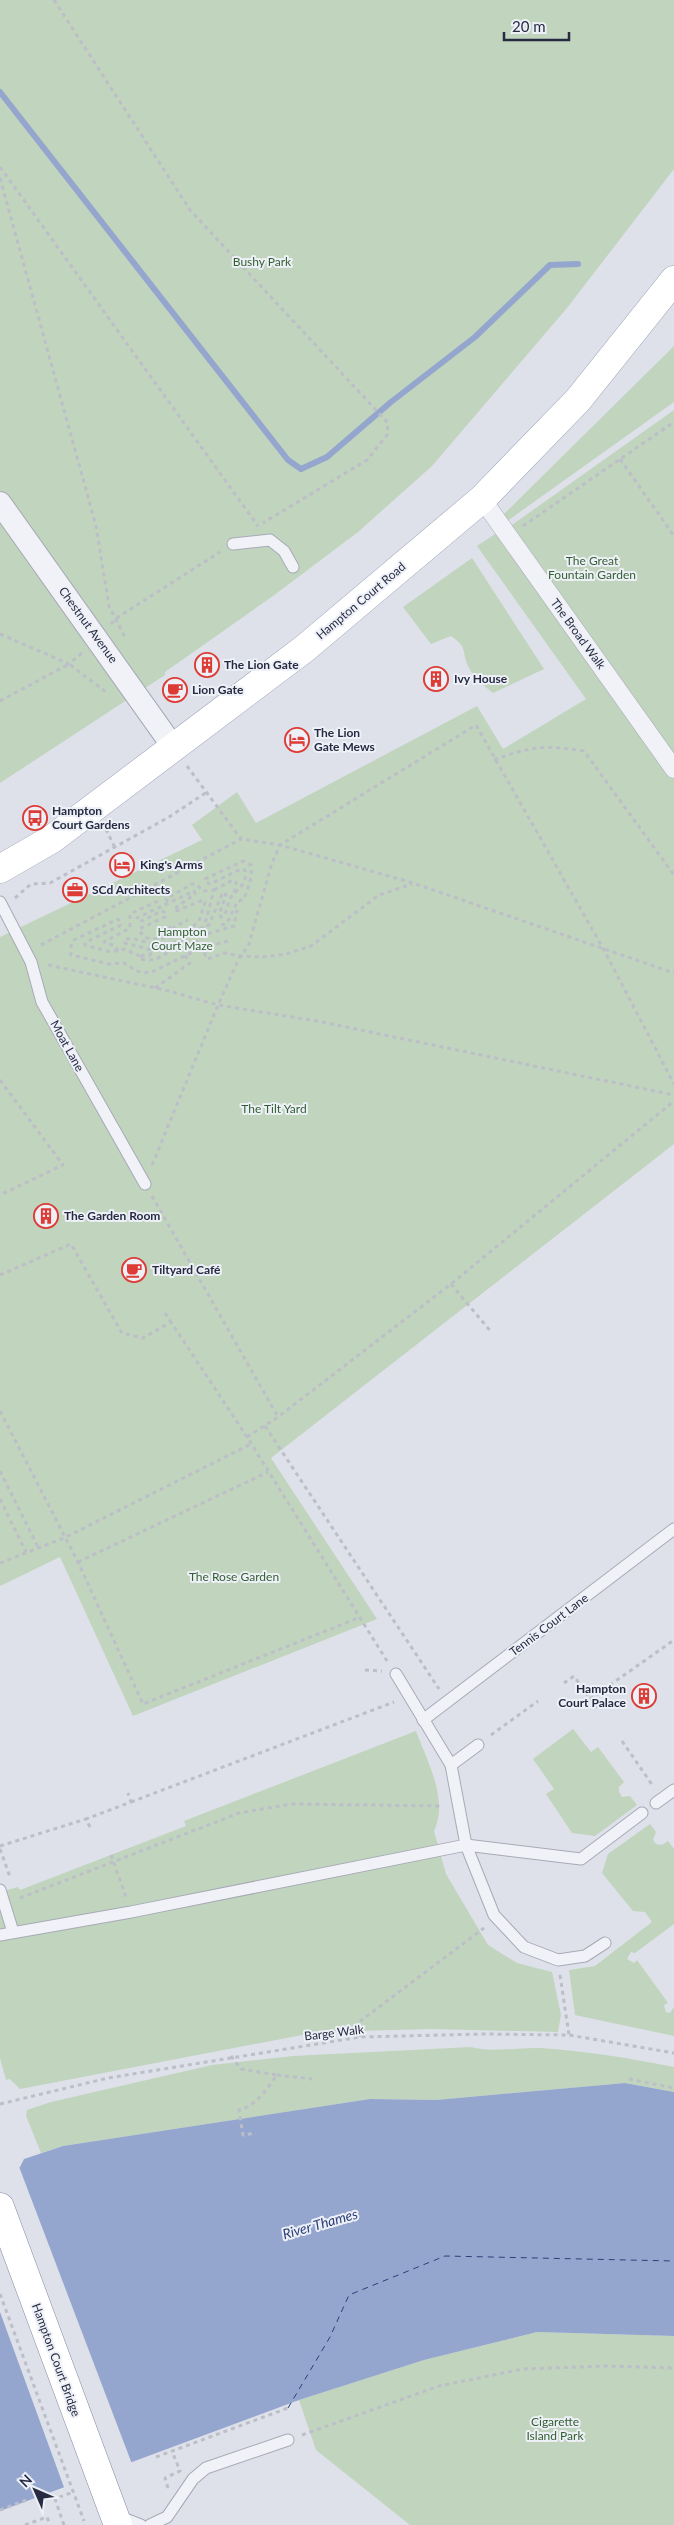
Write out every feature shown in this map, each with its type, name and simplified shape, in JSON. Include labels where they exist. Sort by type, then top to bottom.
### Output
[{"type":"main road","name":"Hampton Court Road","points":[[0,869],[52,840],[180,756],[482,499],[578,400],[674,280]]},
{"type":"main road","name":"Hampton Court Bridge","points":[[0,2207],[114,2516]]},
{"type":"street","name":"The Broad Walk","points":[[482,499],[674,768]]},
{"type":"street","name":"Chestnut Avenue","points":[[0,503],[180,756]]},
{"type":"lane","points":[[233,544],[270,540],[284,551],[293,567]]},
{"type":"lane","name":"Moat Lane","points":[[0,902],[29,957],[42,1002],[145,1184]]},
{"type":"lane","name":"Tennis Court Lane","points":[[423,1720],[674,1529]]},
{"type":"lane","points":[[396,1674],[451,1765],[466,1845],[494,1916],[524,1947],[558,1960],[585,1956],[605,1943]]},
{"type":"lane","points":[[451,1765],[478,1745]]},
{"type":"lane","points":[[659,1801],[674,1790]]},
{"type":"lane","points":[[0,1935],[131,1912],[466,1845],[581,1859],[642,1813]]},
{"type":"lane","points":[[0,1890],[13,1932]]},
{"type":"lane","points":[[150,2525],[167,2517],[193,2479],[206,2468],[288,2440]]},
{"type":"lane","points":[[114,2516],[142,2525]]},
{"type":"path","points":[[54,0],[190,210],[388,423]]},
{"type":"path","points":[[0,167],[258,526]]},
{"type":"path","points":[[0,178],[29,288],[77,453],[96,526],[109,606],[115,619]]},
{"type":"path","points":[[508,536],[674,422]]},
{"type":"path","points":[[620,459],[674,536]]},
{"type":"path","points":[[0,634],[69,664],[114,698]]},
{"type":"path","points":[[0,700],[69,664],[99,640]]},
{"type":"path","points":[[278,1417],[145,1184],[173,1110],[218,1004],[240,956],[248,947],[272,863],[280,845],[476,725],[494,760],[604,950],[674,1084]]},
{"type":"path","points":[[494,760],[526,748],[560,748],[584,751],[674,875]]},
{"type":"path","points":[[180,756],[241,839]]},
{"type":"path","points":[[31,884],[50,883],[169,817],[207,792]]},
{"type":"path","points":[[104,825],[114,846]]},
{"type":"path","points":[[29,957],[241,839],[280,845],[413,883],[674,973]]},
{"type":"path","points":[[219,926],[227,924],[237,902],[244,899],[250,884],[252,871],[251,865],[247,862],[243,861],[206,879],[206,882],[210,884],[241,869],[244,870],[246,874],[240,891],[234,894]]},
{"type":"path","points":[[168,902],[166,899],[192,884],[203,891],[214,890],[233,880],[236,882],[234,894],[224,916],[220,917],[219,915],[226,895],[224,892],[209,925],[190,933],[188,931],[200,921],[205,902],[203,900],[176,911],[174,909]]},
{"type":"path","points":[[202,948],[207,959],[225,953],[262,957],[286,954],[311,946],[379,895],[413,883]]},
{"type":"path","points":[[204,927],[214,890]]},
{"type":"path","points":[[118,926],[86,942],[85,945],[111,952],[124,949],[147,961],[155,960],[176,945],[173,938],[152,940],[140,932],[139,929],[165,917],[166,913],[195,894],[194,891],[168,902],[137,918],[137,920],[142,921],[162,911],[166,913]]},
{"type":"path","points":[[118,951],[115,946],[104,942],[131,926],[130,914],[158,901]]},
{"type":"path","points":[[174,926],[185,947],[195,944],[208,934],[234,926],[237,912],[234,909]]},
{"type":"path","points":[[118,926],[120,925],[118,919],[74,940],[71,946],[71,955],[109,964],[124,963],[136,971],[150,973],[197,950],[228,941]]},
{"type":"path","points":[[160,930],[188,920]]},
{"type":"path","points":[[118,926],[124,931]]},
{"type":"path","points":[[140,956],[150,955],[152,950],[125,943],[124,940],[128,938],[156,946],[169,945]]},
{"type":"path","points":[[195,944],[197,950]]},
{"type":"path","points":[[155,988],[190,963],[185,955]]},
{"type":"path","points":[[29,957],[218,1004],[317,1021],[674,1095]]},
{"type":"path","points":[[0,1080],[63,1164],[0,1195]]},
{"type":"path","points":[[247,1437],[278,1417],[451,1284],[674,1101]]},
{"type":"path","points":[[0,1275],[71,1244],[122,1333],[143,1338],[171,1322]]},
{"type":"path","points":[[451,1284],[492,1333]]},
{"type":"path","points":[[165,1313],[247,1437],[358,1618],[396,1674]]},
{"type":"path","points":[[0,1411],[78,1562],[143,1704],[358,1618]]},
{"type":"path","points":[[265,1426],[448,1702]]},
{"type":"path","points":[[0,1563],[64,1538],[251,1444]]},
{"type":"path","points":[[0,1471],[38,1547]]},
{"type":"path","points":[[78,1562],[268,1472]]},
{"type":"path","points":[[0,1499],[26,1552]]},
{"type":"path","points":[[590,1700],[674,1640]]},
{"type":"path","points":[[564,1683],[574,1676],[597,1708]]},
{"type":"path","points":[[12,1880],[0,1848],[86,1819],[408,1696]]},
{"type":"path","points":[[492,1735],[538,1701]]},
{"type":"path","points":[[622,1741],[659,1801]]},
{"type":"path","points":[[128,1793],[131,1802]]},
{"type":"path","points":[[19,1899],[114,1863],[207,1824],[264,1808],[292,1804],[460,1806]]},
{"type":"path","points":[[86,1819],[90,1827]]},
{"type":"path","points":[[111,1855],[131,1912]]},
{"type":"path","points":[[16,1894],[29,1929]]},
{"type":"path","points":[[360,2037],[359,2022],[480,1934],[494,1916]]},
{"type":"path","points":[[558,1960],[569,2035]]},
{"type":"path","name":"Barge Walk","points":[[0,2104],[108,2078],[231,2056],[360,2037],[483,2034],[569,2035],[674,2053]]},
{"type":"path","points":[[231,2056],[241,2068],[312,2079]]},
{"type":"path","points":[[256,2134],[243,2135],[239,2110],[247,2108],[265,2091],[277,2075]]},
{"type":"path","points":[[629,2079],[674,2088]]},
{"type":"path","points":[[0,2294],[84,2521]]},
{"type":"path","points":[[288,2440],[439,2386],[523,2369],[607,2366],[674,2368]]},
{"type":"path","points":[[156,2457],[288,2408]]},
{"type":"path","points":[[169,2491],[164,2478],[180,2471],[172,2451]]},
{"type":"path","points":[[64,2525],[55,2499],[73,2492]]},
{"type":"path","points":[[0,2510],[29,2499]]},
{"type":"path","points":[[25,2525],[46,2517],[50,2525]]},
{"type":"green space","name":"Bushy Park","points":[[0,0],[674,0],[674,169],[567,308],[432,466],[358,532],[273,596],[165,672],[165,675],[0,783]]},
{"type":"green space","points":[[674,346],[674,402],[503,524],[500,518]]},
{"type":"green space","name":"The Tilt Yard","points":[[674,410],[674,1144],[271,1458],[377,1619],[133,1716],[60,1557],[0,1586],[0,937],[202,840],[192,825],[237,792],[256,823],[477,706],[503,749],[586,699],[477,546],[503,529],[502,532]]},
{"type":"green space","points":[[472,558],[544,669],[493,693],[470,670],[460,643],[451,636],[431,644],[403,607]]},
{"type":"green space","points":[[573,1729],[591,1752],[598,1747],[624,1782],[619,1787],[622,1797],[630,1796],[637,1805],[595,1836],[572,1833],[546,1794],[554,1789],[533,1759]]},
{"type":"green space","points":[[416,1731],[438,1794],[438,1819],[434,1831],[446,1874],[488,1945],[517,1963],[552,1972],[561,2015],[558,2032],[430,2029],[318,2032],[20,2089],[10,2079],[6,2080],[0,2058],[0,1892],[18,1887],[20,1890],[186,1826],[184,1821]]},
{"type":"green space","points":[[650,1824],[656,1832],[653,1840],[656,1844],[662,1845],[668,1841],[674,1849],[674,1924],[635,1953],[631,1952],[627,1959],[634,1963],[637,1960],[668,2003],[664,2005],[666,2012],[670,2013],[674,2007],[674,2036],[575,2015],[569,1970],[595,1966],[652,1922],[645,1912],[633,1911],[602,1873],[608,1854]]},
{"type":"green space","points":[[471,2047],[487,2050],[557,2049],[607,2055],[674,2067],[674,2092],[625,2083],[436,2100],[370,2099],[63,2146],[41,2153],[26,2116],[27,2110],[51,2102],[212,2065],[293,2056]]},
{"type":"green space","name":"Cigarette Island Park","points":[[537,2332],[674,2336],[674,2525],[410,2525],[316,2450],[299,2400],[424,2360]]},
{"type":"water","name":"River Thames","points":[[625,2083],[674,2092],[674,2336],[537,2332],[424,2360],[299,2400],[0,2511],[0,2174],[20,2167],[24,2159],[63,2146],[370,2099],[436,2100]]},
{"type":"pier","points":[[18,2164],[132,2464],[65,2490],[0,2312],[0,2171]]},
{"type":"waterway","points":[[0,92],[288,460],[301,469],[327,457],[391,402],[475,337],[550,265],[578,264]]},
{"type":"ferry route","points":[[288,2408],[330,2337],[349,2295],[445,2256],[674,2261]]},
{"type":"place","name":"The Lion Gate","points":[[207,665]]},
{"type":"place","name":"Ivy House","points":[[436,679]]},
{"type":"place","name":"Lion Gate","points":[[175,690]]},
{"type":"place","name":"The Lion Gate Mews","points":[[297,740]]},
{"type":"place","name":"Hampton Court Gardens","points":[[35,818]]},
{"type":"place","name":"King's Arms","points":[[122,865]]},
{"type":"place","name":"SCd Architects","points":[[75,890]]},
{"type":"place","name":"The Garden Room","points":[[46,1216]]},
{"type":"place","name":"Tiltyard Café","points":[[134,1270]]},
{"type":"place","name":"Hampton Court Palace","points":[[644,1696]]},
{"type":"park label","name":"The Great Fountain Garden","points":[[592,568]]},
{"type":"park label","name":"Hampton Court Maze","points":[[182,939]]},
{"type":"park label","name":"The Rose Garden","points":[[234,1577]]}]
